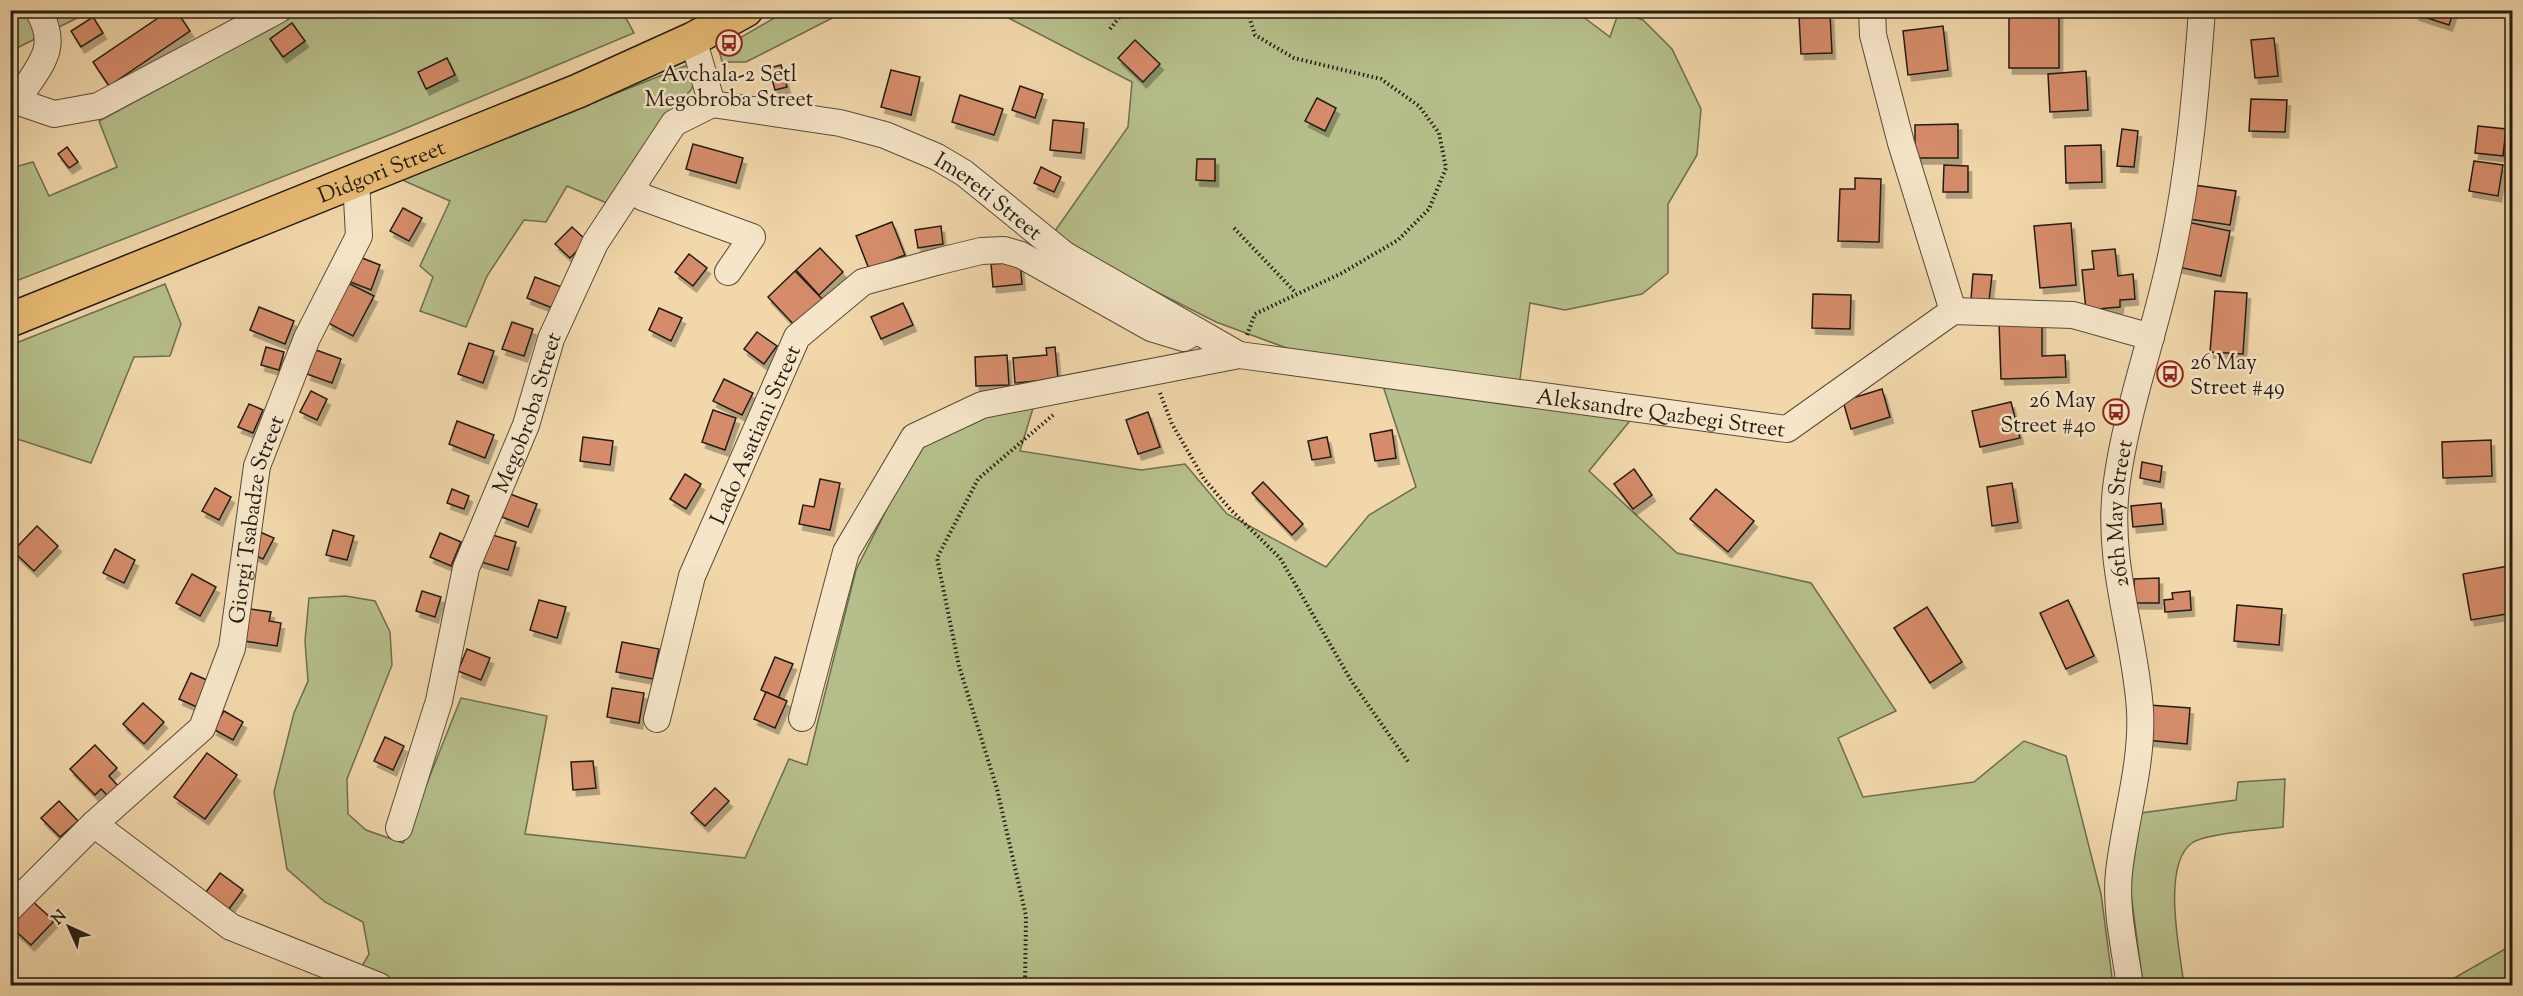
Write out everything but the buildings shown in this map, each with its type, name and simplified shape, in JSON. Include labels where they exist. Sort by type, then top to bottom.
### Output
[{"type":"highway","name":"Didgori Street","points":[[10,320],[578,91],[693,39],[746,10]]},
{"type":"street","points":[[38,10],[45,23],[49,45],[44,62],[13,104],[54,114],[98,106],[278,10]]},
{"type":"street","points":[[1872,10],[1873,35],[1901,143],[1953,311],[2073,315],[2151,337]]},
{"type":"street","name":"26th May Street","points":[[2130,986],[2119,902],[2119,874],[2138,757],[2140,709],[2116,573],[2116,488],[2132,409],[2172,252],[2182,198],[2195,101],[2202,10]]},
{"type":"street","points":[[693,39],[712,104]]},
{"type":"street","name":"Megobroba Street","points":[[399,828],[439,701],[466,568],[526,424],[551,339],[595,243],[674,123],[712,104]]},
{"type":"street","name":"Imereti Street","points":[[712,104],[840,123],[885,135],[937,157],[964,173],[1065,255],[1239,355]]},
{"type":"street","name":"Giorgi Tsabadze Street","points":[[10,908],[94,824],[202,728],[232,648],[256,466],[307,338],[359,236],[356,180]]},
{"type":"street","points":[[633,185],[642,197],[752,237],[728,272]]},
{"type":"street","name":"Lado Asatiani Street","points":[[657,720],[692,576],[797,337],[863,282],[951,258],[1004,250],[1021,255],[1088,295],[1161,333],[1184,338],[1196,331]]},
{"type":"street","name":"Aleksandre Qazbegi Street","points":[[1239,355],[1787,429],[1953,311]]},
{"type":"street","points":[[802,718],[846,552],[914,437],[982,405],[1239,355]]},
{"type":"street","points":[[94,824],[231,927],[379,986]]},
{"type":"path","points":[[1110,29],[1125,10]]},
{"type":"path","points":[[1239,355],[1255,314],[1342,273],[1398,240],[1429,209],[1446,168],[1439,133],[1419,106],[1381,79],[1294,58],[1255,35],[1247,10]]},
{"type":"path","points":[[1234,228],[1296,293]]},
{"type":"path","points":[[1152,373],[1172,424],[1204,479],[1230,510],[1280,558],[1353,682],[1409,763]]},
{"type":"path","points":[[1025,986],[1026,916],[997,789],[959,666],[937,558],[978,479],[1054,414]]},
{"type":"green space","points":[[788,10],[846,11],[746,62],[722,62],[719,50]]},
{"type":"green space","points":[[1574,10],[1610,37],[1619,11],[1643,20],[1672,49],[1701,109],[1697,155],[1668,204],[1668,273],[1642,294],[1565,310],[1530,303],[1520,379],[1511,398],[1633,417],[1589,471],[1677,553],[1811,583],[1896,711],[1838,738],[1863,797],[1974,782],[2024,741],[2066,756],[2101,894],[2113,985],[351,985],[369,954],[363,922],[325,902],[287,869],[274,792],[294,713],[308,681],[305,641],[309,598],[346,596],[375,601],[390,632],[392,665],[347,779],[348,814],[366,830],[403,843],[461,698],[547,716],[525,834],[745,858],[789,759],[807,765],[856,570],[905,473],[926,441],[985,414],[1034,405],[1020,451],[1141,470],[1185,464],[1227,514],[1326,567],[1369,515],[1416,487],[1382,383],[1216,322],[1050,238],[1128,127],[1132,82],[995,11]]},
{"type":"green space","points":[[11,11],[91,11],[11,51]]},
{"type":"green space","points":[[303,11],[622,11],[634,33],[392,134],[11,283],[11,168],[33,162],[49,196],[117,167],[99,121]]},
{"type":"green space","points":[[695,62],[698,74],[691,90],[668,114],[609,204],[567,186],[546,222],[524,220],[487,276],[466,327],[420,311],[433,277],[420,266],[450,201],[400,179]]},
{"type":"green space","points":[[165,284],[181,324],[170,356],[134,357],[91,463],[11,437],[11,345]]},
{"type":"green space","points":[[2285,779],[2283,827],[2210,837],[2192,843],[2183,854],[2177,870],[2175,910],[2184,985],[2143,985],[2130,886],[2141,813],[2236,800],[2238,782]]},
{"type":"green space","points":[[2512,945],[2512,985],[2442,985]]},
{"type":"place","name":"Avchala-2 Setl Megobroba Street","points":[[729,43]]},
{"type":"place","name":"26 May Street #49","points":[[2170,374]]},
{"type":"place","name":"26 May Street #40","points":[[2116,412]]}]
